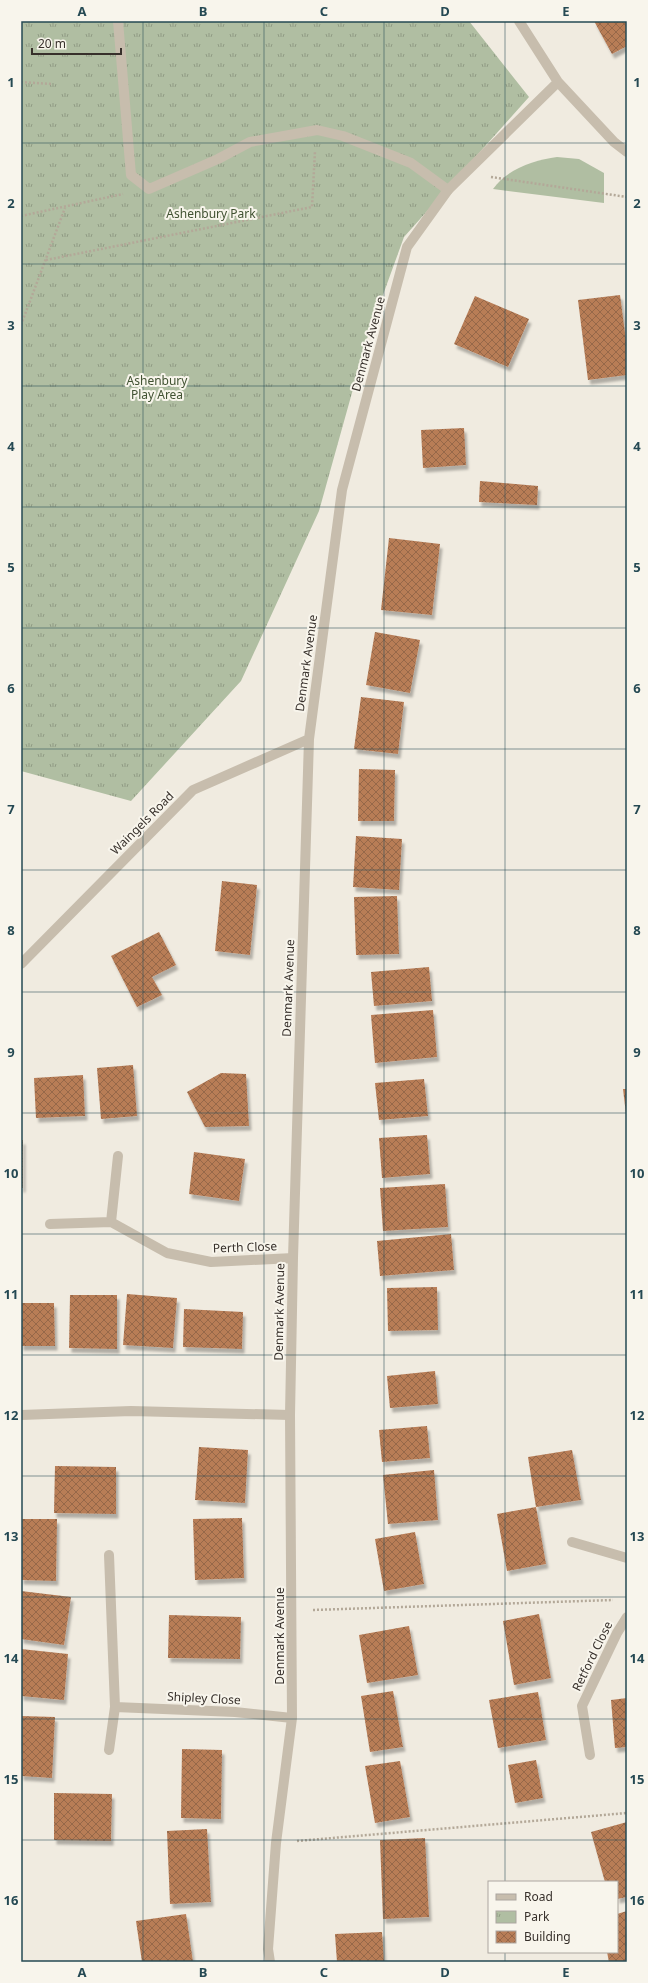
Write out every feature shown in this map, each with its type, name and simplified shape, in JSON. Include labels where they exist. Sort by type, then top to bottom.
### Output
[{"type":"street","points":[[118,21],[131,175],[149,188],[218,159],[250,142],[317,130],[343,136],[411,163],[448,190]]},
{"type":"street","points":[[519,21],[558,82],[614,142],[627,152]]},
{"type":"street","name":"Denmark Avenue","points":[[270,1962],[268,1949],[276,1843],[292,1718],[290,1415],[293,1258],[309,738],[342,490],[407,247],[448,190],[467,174],[558,82]]},
{"type":"street","name":"Waingels Road","points":[[21,964],[193,790],[309,738]]},
{"type":"street","points":[[50,1224],[111,1222],[118,1156]]},
{"type":"street","name":"Perth Close","points":[[111,1222],[166,1253],[189,1258],[211,1262],[293,1258]]},
{"type":"street","points":[[21,1415],[131,1410],[290,1415]]},
{"type":"street","points":[[572,1542],[627,1558]]},
{"type":"street","points":[[109,1555],[115,1707],[109,1750]]},
{"type":"street","name":"Retford Close","points":[[590,1755],[582,1706],[617,1633],[627,1617]]},
{"type":"street","name":"Shipley Close","points":[[115,1707],[235,1712],[292,1718]]},
{"type":"path","points":[[21,82],[52,84]]},
{"type":"path","points":[[46,260],[312,207],[317,130]]},
{"type":"path","points":[[467,174],[627,197]]},
{"type":"path","points":[[21,216],[66,208],[149,188]]},
{"type":"path","points":[[21,325],[66,208]]},
{"type":"path","points":[[292,1611],[614,1600]]},
{"type":"path","points":[[276,1843],[627,1813]]},
{"type":"green space","name":"Ashenbury Park","points":[[21,21],[469,21],[529,97],[404,237],[367,339],[319,511],[241,681],[131,801],[21,771]]},
{"type":"green space","points":[[557,157],[579,159],[604,173],[604,203],[493,189],[513,171],[539,160]]},
{"type":"building","points":[[594,21],[627,21],[627,46],[612,54]]},
{"type":"building","points":[[620,295],[627,348],[627,375],[588,380],[578,300]]},
{"type":"building","points":[[475,296],[529,319],[508,367],[454,344]]},
{"type":"building","points":[[464,428],[466,465],[423,468],[421,430]]},
{"type":"building","points":[[480,481],[538,486],[537,505],[479,502]]},
{"type":"building","points":[[389,538],[440,544],[432,615],[381,610]]},
{"type":"building","points":[[375,632],[420,640],[410,693],[366,685]]},
{"type":"building","points":[[361,697],[404,702],[398,754],[354,749]]},
{"type":"building","points":[[359,769],[395,770],[394,821],[358,821]]},
{"type":"building","points":[[356,836],[402,839],[399,890],[353,887]]},
{"type":"building","points":[[222,881],[257,885],[250,955],[215,951]]},
{"type":"building","points":[[397,896],[399,954],[356,955],[354,897]]},
{"type":"building","points":[[159,932],[176,965],[152,977],[162,995],[137,1007],[111,956]]},
{"type":"building","points":[[429,967],[432,1001],[374,1006],[371,972]]},
{"type":"building","points":[[433,1010],[437,1057],[375,1063],[371,1015]]},
{"type":"building","points":[[133,1065],[137,1116],[101,1119],[97,1068]]},
{"type":"building","points":[[221,1073],[246,1074],[249,1126],[205,1127],[187,1092]]},
{"type":"building","points":[[83,1075],[85,1116],[36,1118],[34,1078]]},
{"type":"building","points":[[424,1079],[428,1116],[379,1120],[375,1083]]},
{"type":"building","points":[[623,1089],[627,1089],[627,1114],[626,1114]]},
{"type":"building","points":[[427,1135],[430,1174],[382,1178],[379,1138]]},
{"type":"building","points":[[21,1140],[23,1140],[23,1188],[21,1188]]},
{"type":"building","points":[[194,1152],[245,1159],[239,1201],[189,1194]]},
{"type":"building","points":[[445,1184],[448,1227],[383,1231],[380,1188]]},
{"type":"building","points":[[451,1234],[454,1270],[380,1276],[377,1241]]},
{"type":"building","points":[[437,1287],[438,1330],[388,1331],[387,1288]]},
{"type":"building","points":[[127,1294],[177,1298],[173,1348],[123,1345]]},
{"type":"building","points":[[70,1295],[117,1295],[117,1349],[69,1348]]},
{"type":"building","points":[[21,1303],[54,1303],[55,1346],[21,1346]]},
{"type":"building","points":[[184,1309],[243,1312],[242,1349],[183,1347]]},
{"type":"building","points":[[435,1371],[438,1404],[390,1408],[387,1376]]},
{"type":"building","points":[[427,1426],[430,1458],[382,1462],[379,1430]]},
{"type":"building","points":[[199,1447],[248,1450],[245,1503],[195,1500]]},
{"type":"building","points":[[572,1450],[581,1500],[536,1507],[528,1457]]},
{"type":"building","points":[[55,1466],[116,1467],[116,1514],[54,1513]]},
{"type":"building","points":[[434,1470],[438,1520],[388,1524],[383,1475]]},
{"type":"building","points":[[536,1507],[546,1564],[507,1571],[497,1514]]},
{"type":"building","points":[[242,1518],[244,1578],[195,1580],[193,1519]]},
{"type":"building","points":[[21,1519],[57,1519],[56,1581],[21,1580]]},
{"type":"building","points":[[415,1532],[424,1584],[384,1591],[375,1539]]},
{"type":"building","points":[[21,1591],[71,1597],[64,1645],[21,1639]]},
{"type":"building","points":[[539,1614],[551,1678],[514,1685],[503,1621]]},
{"type":"building","points":[[169,1615],[241,1617],[240,1659],[168,1658]]},
{"type":"building","points":[[409,1626],[418,1675],[367,1683],[359,1635]]},
{"type":"building","points":[[21,1649],[68,1654],[64,1700],[21,1696]]},
{"type":"building","points":[[393,1691],[403,1747],[370,1752],[361,1696]]},
{"type":"building","points":[[538,1692],[546,1740],[498,1748],[489,1700]]},
{"type":"building","points":[[627,1698],[627,1747],[615,1748],[611,1700]]},
{"type":"building","points":[[21,1716],[55,1717],[52,1778],[21,1776]]},
{"type":"building","points":[[182,1749],[222,1750],[221,1819],[181,1818]]},
{"type":"building","points":[[536,1760],[543,1798],[515,1803],[508,1765]]},
{"type":"building","points":[[400,1761],[410,1817],[375,1823],[365,1766]]},
{"type":"building","points":[[54,1793],[112,1794],[111,1841],[54,1840]]},
{"type":"building","points":[[627,1822],[627,1897],[618,1899],[618,1881],[605,1881],[591,1832]]},
{"type":"building","points":[[207,1829],[211,1902],[170,1904],[167,1831]]},
{"type":"building","points":[[425,1838],[429,1917],[383,1919],[380,1840]]},
{"type":"building","points":[[627,1911],[627,1962],[609,1962],[607,1953],[618,1953],[618,1914]]},
{"type":"building","points":[[186,1914],[193,1962],[142,1962],[136,1921]]},
{"type":"building","points":[[382,1932],[384,1962],[337,1962],[335,1934]]},
{"type":"park label","name":"Ashenbury Play Area","points":[[157,387]]}]
